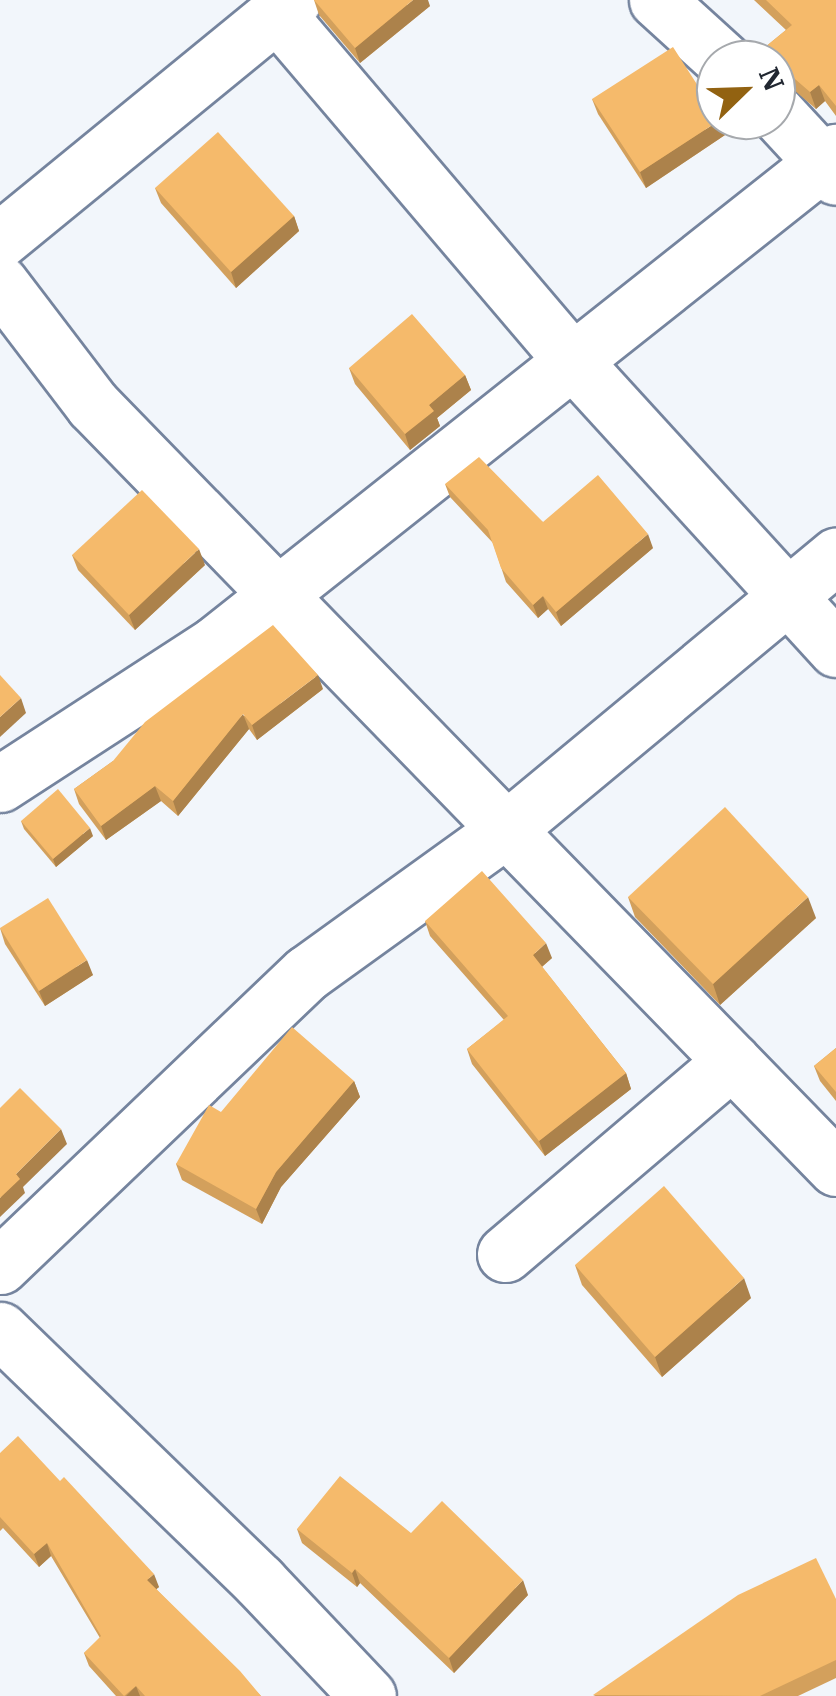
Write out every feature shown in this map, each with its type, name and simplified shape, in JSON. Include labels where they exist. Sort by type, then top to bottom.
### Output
[{"type":"street","points":[[657,0],[701,40]]},
{"type":"street","points":[[0,240],[286,8],[572,362],[836,649]]},
{"type":"street","points":[[0,784],[214,645],[572,362],[831,164],[796,131]]},
{"type":"street","points":[[0,283],[93,404],[836,1168]]},
{"type":"street","points":[[0,1266],[307,973],[507,829],[836,556]]},
{"type":"street","points":[[505,1254],[732,1061]]},
{"type":"street","points":[[0,1330],[259,1580],[368,1696]]},
{"type":"building","points":[[314,0],[413,0],[355,48]]},
{"type":"building","points":[[766,0],[836,0],[836,106],[819,85],[810,92],[796,80],[796,40],[774,40],[792,25]]},
{"type":"building","points":[[673,47],[696,83],[696,136],[640,172],[592,99]]},
{"type":"building","points":[[218,132],[294,216],[231,272],[155,188]]},
{"type":"building","points":[[412,314],[465,375],[429,405],[434,411],[405,434],[349,368]]},
{"type":"building","points":[[479,457],[543,522],[598,475],[648,534],[556,612],[543,596],[533,605],[501,568],[488,530],[445,484]]},
{"type":"building","points":[[142,490],[199,549],[129,615],[72,555]]},
{"type":"building","points":[[273,625],[318,675],[252,725],[243,714],[173,801],[155,786],[101,826],[74,789],[113,761],[145,722]]},
{"type":"building","points":[[0,675],[21,698],[0,717]]},
{"type":"building","points":[[58,789],[90,828],[53,859],[21,821]]},
{"type":"building","points":[[725,807],[808,897],[713,984],[628,897]]},
{"type":"building","points":[[482,871],[546,943],[533,955],[626,1073],[539,1141],[467,1049],[508,1016],[425,921]]},
{"type":"building","points":[[48,898],[87,960],[39,991],[0,928]]},
{"type":"building","points":[[292,1027],[354,1081],[276,1172],[256,1209],[176,1164],[209,1105],[221,1112]]},
{"type":"building","points":[[836,1048],[836,1092],[814,1066]]},
{"type":"building","points":[[20,1088],[61,1129],[16,1174],[20,1179],[0,1198],[0,1108]]},
{"type":"building","points":[[664,1186],[744,1278],[655,1357],[575,1265]]},
{"type":"building","points":[[18,1436],[60,1481],[64,1477],[154,1574],[147,1580],[261,1696],[145,1696],[136,1686],[124,1696],[84,1653],[101,1636],[47,1543],[34,1554],[0,1517],[0,1453]]},
{"type":"building","points":[[340,1476],[411,1533],[442,1501],[523,1580],[449,1658],[355,1569],[352,1573],[297,1529]]},
{"type":"building","points":[[816,1558],[836,1599],[836,1660],[760,1696],[593,1695],[738,1595]]}]
